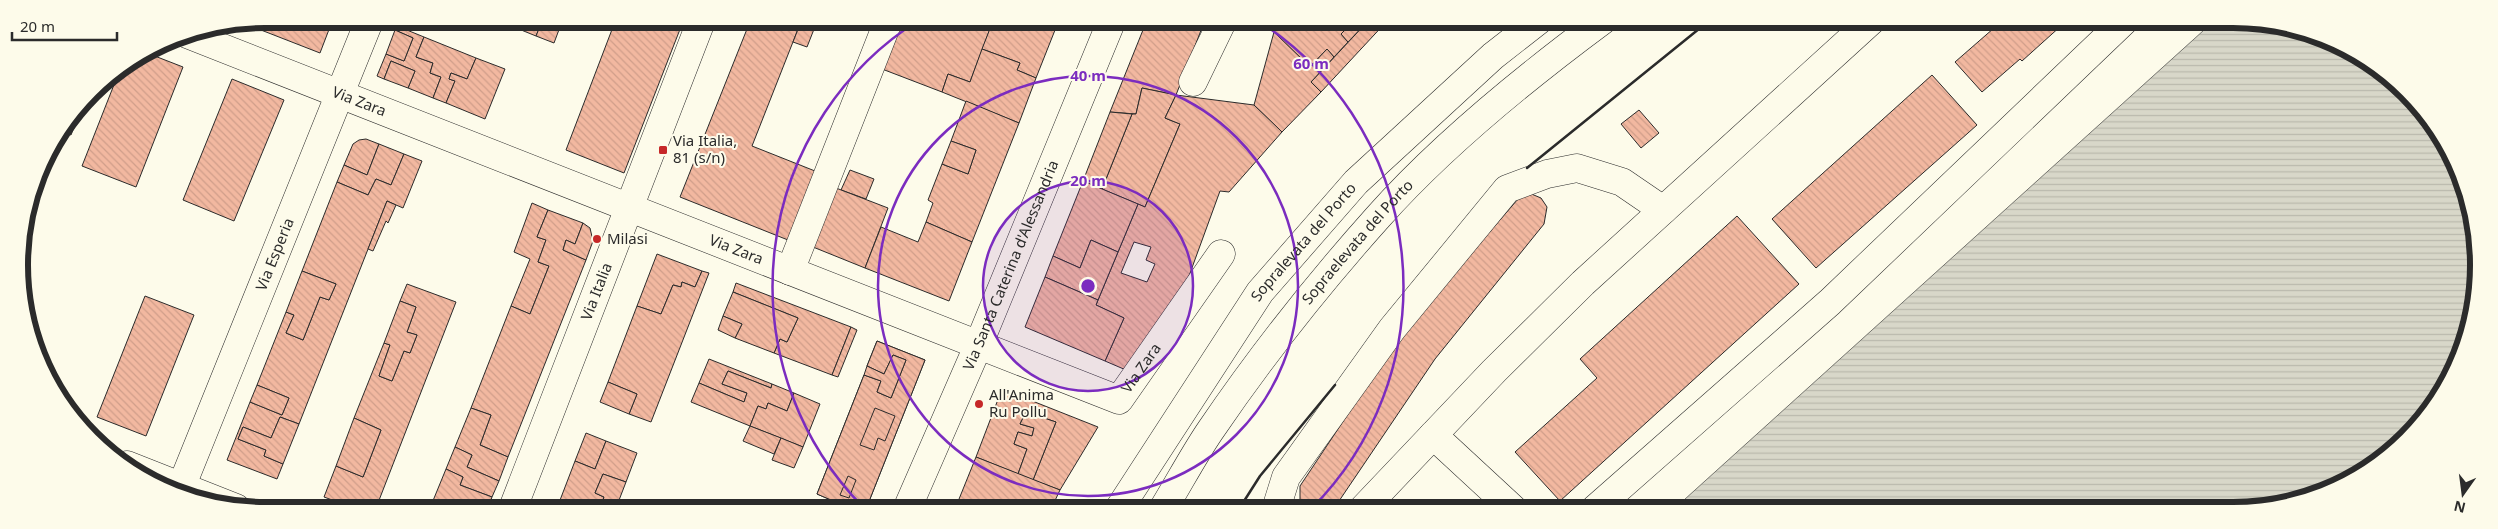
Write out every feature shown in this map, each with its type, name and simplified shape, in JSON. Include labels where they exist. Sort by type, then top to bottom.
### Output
[{"type":"street","name":"Via Esperia","points":[[182,486],[366,28]]},
{"type":"street","name":"Via Italia","points":[[515,502],[699,28]]},
{"type":"street","points":[[790,271],[885,28]]},
{"type":"street","name":"Via Santa Caterina d'Alessandria","points":[[910,502],[978,346],[1109,28]]},
{"type":"street","points":[[1194,82],[1219,28]]},
{"type":"street","name":"Sopralevata del Porto","points":[[1124,502],[1260,292],[1356,182],[1493,56],[1528,28]]},
{"type":"street","name":"Sopraelevata del Porto","points":[[1167,502],[1221,416],[1308,300],[1379,216],[1439,156],[1490,111],[1556,55],[1592,28]]},
{"type":"street","points":[[1370,502],[1583,282],[1863,28]]},
{"type":"street","points":[[1603,502],[1830,302],[2117,28]]},
{"type":"street","name":"Via Zara","points":[[197,38],[1119,400],[1221,254]]},
{"type":"street","points":[[1278,502],[1286,477],[1392,329],[1507,189],[1547,174],[1577,168],[1622,182],[1663,210]]},
{"type":"street","points":[[1433,435],[1505,502]]},
{"type":"shaded area","points":[[2206,28],[2249,28],[2280,32],[2310,40],[2338,52],[2365,67],[2390,86],[2422,120],[2439,146],[2458,188],[2466,218],[2470,249],[2470,280],[2466,311],[2458,341],[2446,369],[2422,409],[2390,443],[2352,470],[2310,489],[2280,497],[2234,502],[1682,502]]},
{"type":"building","points":[[256,28],[330,28],[320,53]]},
{"type":"building","points":[[396,28],[402,28],[424,37],[416,57],[433,63],[430,73],[441,77],[433,98],[408,88],[415,71],[391,61],[384,79],[377,76],[386,54],[404,61],[413,38],[395,30]]},
{"type":"building","points":[[516,28],[539,28],[536,36]]},
{"type":"building","points":[[539,28],[560,28],[554,43],[536,36]]},
{"type":"building","points":[[613,28],[680,28],[624,173],[566,150]]},
{"type":"building","points":[[747,28],[798,28],[752,146],[815,171],[788,240],[680,197]]},
{"type":"building","points":[[798,28],[814,28],[807,47],[793,42]]},
{"type":"building","points":[[898,28],[990,28],[970,82],[948,74],[942,92],[882,69]]},
{"type":"building","points":[[990,28],[1056,28],[1036,78],[1017,70],[1020,63],[982,49]]},
{"type":"building","points":[[1144,28],[1202,28],[1176,95],[1142,88],[1136,114],[1110,112]]},
{"type":"building","points":[[1276,28],[1347,28],[1341,34],[1348,42],[1334,57],[1327,49],[1310,67],[1274,32]]},
{"type":"building","points":[[1347,28],[1361,28],[1348,42],[1341,34]]},
{"type":"building","points":[[1362,28],[1381,28],[1321,92],[1311,82]]},
{"type":"building","points":[[1994,28],[1996,30],[1998,28],[2059,28],[2022,61],[2020,59],[1982,92],[1955,62]]},
{"type":"building","points":[[395,30],[413,38],[404,61],[386,54]]},
{"type":"building","points":[[1274,32],[1310,67],[1327,49],[1334,57],[1311,82],[1321,92],[1282,132],[1254,105]]},
{"type":"building","points":[[424,37],[476,58],[467,79],[451,73],[449,79],[455,81],[446,103],[433,98],[441,77],[430,73],[433,63],[416,57]]},
{"type":"building","points":[[982,49],[1020,63],[1017,70],[1036,78],[1019,123],[942,92],[948,74],[970,82]]},
{"type":"building","points":[[153,55],[183,67],[136,187],[82,166],[116,79]]},
{"type":"building","points":[[476,58],[505,69],[485,119],[446,103],[455,81],[449,79],[451,73],[467,79]]},
{"type":"building","points":[[391,61],[415,71],[408,88],[384,79]]},
{"type":"building","points":[[1932,75],[1977,125],[1816,268],[1772,219]]},
{"type":"building","points":[[232,79],[284,100],[234,221],[183,200]]},
{"type":"building","points":[[1142,88],[1176,95],[1165,118],[1180,124],[1145,207],[1102,189],[1132,114],[1136,114]]},
{"type":"building","points":[[1176,95],[1254,105],[1282,132],[1229,192],[1220,191],[1189,276],[1126,370],[1105,361],[1124,318],[1096,305],[1138,204],[1145,207],[1180,124],[1165,118]],"holes":[[[1134,242],[1151,247],[1146,260],[1155,264],[1147,282],[1121,273]]]},
{"type":"building","points":[[966,101],[1019,123],[972,242],[926,222],[933,203],[928,200],[942,164],[968,174],[976,150],[951,141]]},
{"type":"building","points":[[1639,110],[1659,133],[1641,148],[1621,124]]},
{"type":"building","points":[[1110,112],[1132,114],[1102,189],[1083,181]]},
{"type":"building","points":[[78,118],[71,135],[67,133]]},
{"type":"building","points":[[366,139],[379,144],[367,175],[344,165],[353,144],[359,140]]},
{"type":"building","points":[[951,141],[976,150],[968,174],[942,164]]},
{"type":"building","points":[[379,144],[404,154],[391,185],[376,179],[368,195],[337,182],[344,165],[367,175]]},
{"type":"building","points":[[404,154],[422,161],[403,208],[387,201],[299,424],[280,417],[271,438],[243,427],[238,439],[266,450],[264,456],[283,464],[277,479],[227,460],[250,402],[282,415],[289,398],[257,385],[286,312],[294,315],[286,333],[303,340],[320,297],[329,300],[336,284],[302,271],[337,182],[368,195],[376,179],[391,185]]},
{"type":"building","points":[[850,170],[874,179],[866,199],[841,190]]},
{"type":"building","points":[[1083,181],[1138,204],[1118,252],[1091,240],[1080,268],[1053,256]]},
{"type":"building","points":[[836,188],[888,208],[865,268],[813,247]]},
{"type":"building","points":[[1529,193],[1541,198],[1547,207],[1544,224],[1435,359],[1338,502],[1300,502],[1300,486],[1400,336],[1518,199]]},
{"type":"building","points":[[387,201],[396,205],[388,223],[386,221],[373,251],[368,249]]},
{"type":"building","points":[[532,203],[548,210],[537,237],[546,240],[538,262],[549,266],[530,314],[511,306],[530,259],[514,252]]},
{"type":"building","points":[[548,210],[583,223],[575,244],[566,240],[563,250],[586,260],[508,457],[480,445],[491,415],[471,408],[511,306],[530,314],[549,266],[538,262],[546,240],[537,237]]},
{"type":"building","points":[[1737,216],[1799,284],[1560,501],[1515,452],[1597,378],[1580,359]]},
{"type":"building","points":[[926,222],[972,242],[949,301],[865,268],[881,227],[918,242]]},
{"type":"building","points":[[583,223],[590,228],[593,241],[586,260],[563,250],[566,240],[575,244]]},
{"type":"building","points":[[1091,240],[1118,252],[1098,300],[1045,277],[1053,256],[1080,268]]},
{"type":"building","points":[[657,254],[702,271],[695,287],[682,282],[681,287],[673,285],[661,314],[637,306]]},
{"type":"building","points":[[302,271],[336,284],[329,300],[320,297],[303,340],[286,333],[294,315],[286,312]]},
{"type":"building","points":[[702,271],[709,273],[651,422],[629,414],[637,394],[608,382],[637,306],[661,314],[673,285],[681,287],[682,282],[695,287]]},
{"type":"building","points":[[1045,277],[1098,300],[1096,305],[1124,318],[1105,361],[1025,327]]},
{"type":"building","points":[[736,283],[851,327],[832,375],[774,353],[780,339],[787,342],[798,318],[733,292]]},
{"type":"building","points":[[407,284],[456,302],[378,502],[338,502],[324,497],[336,466],[363,477],[381,430],[354,418],[384,343],[390,345],[379,376],[392,381],[404,351],[410,353],[417,335],[407,332],[416,307],[400,301]]},
{"type":"building","points":[[733,292],[798,318],[787,342],[780,339],[774,353],[735,338],[742,324],[723,316]]},
{"type":"building","points":[[145,296],[194,315],[146,436],[97,417]]},
{"type":"building","points":[[400,301],[416,307],[407,332],[417,335],[410,353],[404,351],[392,381],[379,376],[390,345],[384,343]]},
{"type":"building","points":[[723,316],[742,324],[735,338],[718,330]]},
{"type":"building","points":[[851,327],[857,330],[838,377],[832,375]]},
{"type":"building","points":[[877,341],[925,360],[869,502],[836,502],[817,494],[864,375],[881,381],[877,392],[891,398],[906,360],[893,355],[884,374],[867,366]],"holes":[[[875,408],[895,416],[885,441],[878,438],[874,450],[860,445]],[[848,476],[856,480],[849,498],[840,495]]]},
{"type":"building","points":[[877,341],[925,360],[869,502],[836,502],[817,494],[864,375],[881,381],[877,392],[891,398],[906,360],[893,355],[884,374],[867,366]]},
{"type":"building","points":[[893,355],[906,360],[891,398],[877,392],[881,381],[864,375],[867,366],[884,374]]},
{"type":"building","points":[[709,359],[772,384],[771,388],[728,371],[722,384],[747,393],[744,402],[699,383]]},
{"type":"building","points":[[728,371],[771,388],[772,384],[794,393],[787,411],[768,403],[766,409],[758,406],[750,426],[691,402],[699,383],[744,402],[747,393],[722,384]]},
{"type":"building","points":[[608,382],[637,394],[629,414],[600,402]]},
{"type":"building","points":[[257,385],[289,398],[282,415],[250,402]]},
{"type":"building","points":[[1002,389],[1098,427],[1060,490],[1033,480],[1056,422],[1026,412],[1020,424],[1034,428],[1032,436],[1018,432],[1014,444],[1027,449],[1018,474],[976,457]]},
{"type":"building","points":[[794,393],[820,404],[803,447],[750,426],[758,406],[766,409],[768,403],[787,411]]},
{"type":"building","points":[[471,408],[491,415],[480,445],[508,457],[499,481],[467,467],[472,455],[455,447]]},
{"type":"building","points":[[875,408],[895,416],[885,441],[878,438],[874,450],[860,445]]},
{"type":"building","points":[[1026,412],[1056,422],[1033,480],[1018,474],[1027,449],[1014,444],[1018,432],[1032,436],[1034,428],[1020,424]]},
{"type":"building","points":[[280,417],[299,424],[283,464],[264,456],[266,450],[238,439],[243,427],[271,438]]},
{"type":"building","points":[[354,418],[381,430],[363,477],[336,466]]},
{"type":"building","points":[[750,426],[781,438],[774,454],[743,441]]},
{"type":"building","points":[[586,433],[606,441],[595,469],[575,461]]},
{"type":"building","points":[[781,438],[803,447],[794,468],[772,460]]},
{"type":"building","points":[[606,441],[637,453],[626,482],[603,474],[595,493],[604,497],[602,502],[559,502],[575,461],[595,469]]},
{"type":"building","points":[[455,447],[472,455],[467,467],[499,481],[492,497],[460,485],[463,477],[446,469]]},
{"type":"building","points":[[976,457],[1060,490],[1054,502],[958,502]]},
{"type":"building","points":[[446,469],[463,477],[460,485],[492,497],[490,502],[432,502]]},
{"type":"building","points":[[603,474],[626,482],[618,502],[602,502],[604,497],[595,493]]},
{"type":"building","points":[[848,476],[856,480],[849,498],[840,495]]},
{"type":"wall","points":[[1527,168],[1700,28]]},
{"type":"wall","points":[[1243,502],[1260,476],[1335,385]]},
{"type":"place","name":"Via Italia, 81 (s/n)","points":[[663,150]]},
{"type":"place","name":"Milasi","points":[[597,239]]},
{"type":"place","name":"All'Anima Ru Pollu","points":[[979,404]]}]
